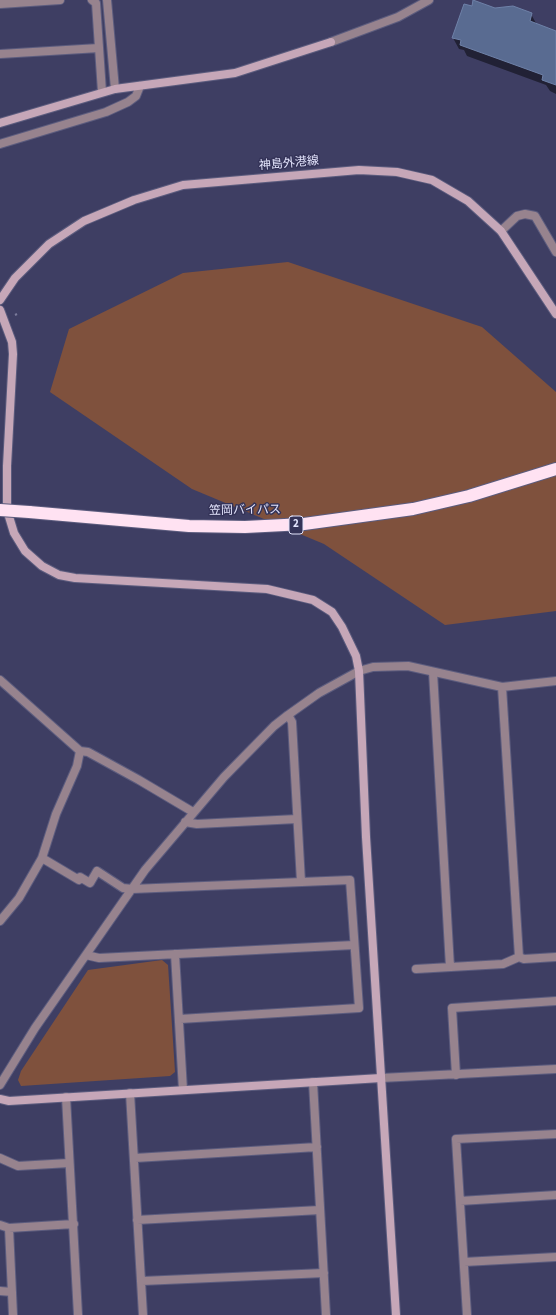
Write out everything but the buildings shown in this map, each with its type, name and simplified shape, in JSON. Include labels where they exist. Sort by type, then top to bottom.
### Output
[{"type":"highway","name":"笠岡バイパス","points":[[0,510],[189,526],[245,527],[304,524],[413,509],[469,496],[556,469]]},
{"type":"street","points":[[0,4],[60,0]]},
{"type":"street","points":[[92,0],[96,3],[102,92]]},
{"type":"street","points":[[107,0],[115,89]]},
{"type":"street","points":[[0,123],[115,89],[235,73],[332,42],[398,17],[429,0]]},
{"type":"street","points":[[0,54],[99,48]]},
{"type":"street","points":[[0,144],[106,112],[128,102],[136,96],[140,86]]},
{"type":"street","name":"神島外港線","points":[[0,300],[15,278],[49,244],[84,221],[134,200],[182,185],[359,170],[397,172],[432,180],[468,201],[501,231],[556,314]]},
{"type":"street","points":[[501,231],[517,216],[525,214],[535,216],[556,252]]},
{"type":"street","points":[[0,310],[12,342],[13,354],[7,510],[14,533],[25,551],[42,566],[59,575],[75,578],[267,589],[313,600],[332,612],[342,627],[356,656],[359,671],[366,837],[396,1315]]},
{"type":"street","points":[[0,1085],[35,1028],[145,870],[224,777],[274,726],[288,715],[319,693],[359,671],[373,667],[391,665],[408,666],[502,687],[556,681]]},
{"type":"street","points":[[433,672],[450,967]]},
{"type":"street","points":[[0,680],[80,751],[88,752],[193,812]]},
{"type":"street","points":[[502,687],[519,957]]},
{"type":"street","points":[[288,715],[292,722],[301,882]]},
{"type":"street","points":[[0,922],[19,898],[42,858],[56,814],[76,766],[80,751]]},
{"type":"street","points":[[185,822],[197,824],[297,819]]},
{"type":"street","points":[[42,858],[79,880],[80,877],[90,883],[97,871],[123,888],[132,889],[350,880],[359,1008],[180,1019]]},
{"type":"street","points":[[86,955],[99,958],[354,945]]},
{"type":"street","points":[[175,954],[183,1090]]},
{"type":"street","points":[[416,969],[503,964],[519,957],[524,959],[556,957]]},
{"type":"street","points":[[456,1076],[452,1008],[556,1001]]},
{"type":"street","points":[[0,1099],[9,1101],[66,1098],[313,1082],[456,1076],[556,1069]]},
{"type":"street","points":[[313,1082],[326,1315]]},
{"type":"street","points":[[130,1093],[143,1315]]},
{"type":"street","points":[[66,1098],[78,1315]]},
{"type":"street","points":[[467,1315],[456,1139],[556,1134]]},
{"type":"street","points":[[135,1158],[317,1148]]},
{"type":"street","points":[[0,1158],[18,1166],[69,1163]]},
{"type":"street","points":[[460,1201],[556,1195]]},
{"type":"street","points":[[137,1220],[320,1210]]},
{"type":"street","points":[[0,1225],[9,1228],[74,1224]]},
{"type":"street","points":[[9,1228],[13,1315]]},
{"type":"street","points":[[464,1262],[556,1257]]},
{"type":"street","points":[[142,1281],[324,1273]]},
{"type":"street","points":[[0,1291],[12,1292]]},
{"type":"shaded area","points":[[288,262],[482,327],[556,392],[556,611],[445,625],[324,544],[192,489],[50,392],[69,329],[183,273]]},
{"type":"shaded area","points":[[162,960],[168,965],[175,1072],[170,1076],[21,1086],[18,1080],[21,1071],[88,970]]}]
